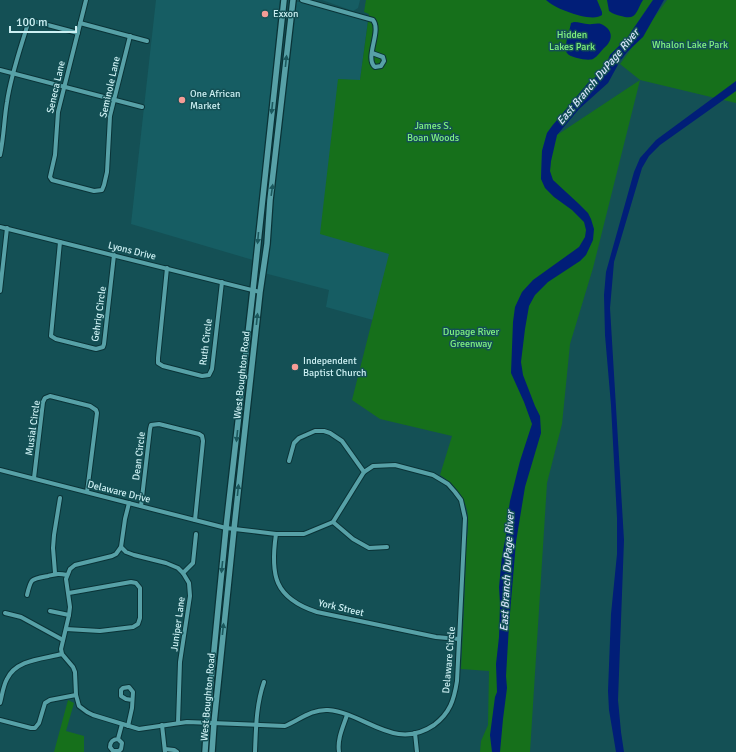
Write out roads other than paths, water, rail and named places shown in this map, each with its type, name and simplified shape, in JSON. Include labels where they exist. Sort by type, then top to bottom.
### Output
[{"type":"main road","name":"West Boughton Road","points":[[205,752],[226,528],[248,341],[284,0]]},
{"type":"main road","name":"West Boughton Road","points":[[212,752],[254,343],[293,0]]},
{"type":"street","name":"Seneca Lane","points":[[86,0],[58,112],[55,155],[50,179],[94,191],[102,190]]},
{"type":"street","points":[[302,0],[373,20],[376,26],[372,52]]},
{"type":"street","points":[[0,154],[3,141],[3,127],[7,100],[13,73],[29,20],[78,33]]},
{"type":"street","points":[[80,23],[148,41]]},
{"type":"street","name":"Seminole Lane","points":[[102,190],[106,177],[110,116],[130,36]]},
{"type":"street","points":[[0,70],[142,107]]},
{"type":"street","name":"Lyons Drive","points":[[0,227],[260,292]]},
{"type":"street","points":[[0,291],[7,228]]},
{"type":"street","name":"Gehrig Circle","points":[[60,242],[52,336],[56,339],[96,349],[103,347],[104,344],[114,255]]},
{"type":"street","points":[[257,252],[265,255]]},
{"type":"street","name":"Ruth Circle","points":[[167,268],[158,364],[202,376],[209,375],[212,368],[222,282]]},
{"type":"street","points":[[248,341],[254,343]]},
{"type":"street","name":"Musial Circle","points":[[34,478],[43,402],[45,398],[50,396],[90,406],[96,410],[97,413],[87,492]]},
{"type":"street","name":"Dean Circle","points":[[141,506],[151,425],[159,424],[199,434],[202,436],[203,441],[195,520]]},
{"type":"street","points":[[234,529],[276,534],[304,534],[333,522],[364,472],[342,441],[324,431],[315,431],[298,438],[294,443],[289,461]]},
{"type":"street","name":"Delaware Circle","points":[[76,695],[79,706],[87,712],[128,726],[139,728],[178,723],[207,722],[285,726],[308,714],[326,710],[337,711],[391,734],[404,736],[428,729],[442,719],[455,697],[457,681],[465,518],[463,506],[458,496],[448,484],[439,478],[395,465],[373,466],[364,472]]},
{"type":"street","name":"Delaware Drive","points":[[0,470],[234,529]]},
{"type":"street","points":[[55,573],[53,548],[60,498]]},
{"type":"street","points":[[0,720],[35,728],[39,723],[45,703],[50,700],[76,695],[75,672],[73,667],[62,654],[61,649],[70,615],[66,580],[67,574],[75,565],[116,554],[121,547],[129,503]]},
{"type":"street","points":[[333,522],[353,539],[370,548],[387,547]]},
{"type":"street","points":[[121,547],[126,552],[166,563],[178,568],[183,573],[193,563],[196,534]]},
{"type":"street","name":"York Street","points":[[276,534],[273,552],[273,567],[277,581],[282,590],[302,607],[317,612],[436,637],[459,639]]},
{"type":"street","points":[[27,595],[33,579],[39,576],[49,576],[55,573],[67,574]]},
{"type":"street","name":"Juniper Lane","points":[[178,723],[180,662],[190,596],[189,583],[183,573]]},
{"type":"street","points":[[66,629],[100,631],[133,626],[138,624],[140,618],[140,588],[136,583],[131,582],[68,593]]},
{"type":"street","points":[[50,611],[70,615]]},
{"type":"street","points":[[5,613],[21,617],[63,640]]},
{"type":"street","points":[[0,703],[6,680],[17,666],[27,662],[62,654]]},
{"type":"street","points":[[255,752],[256,724],[260,694],[264,682]]},
{"type":"street","points":[[128,726],[132,708],[132,700]]},
{"type":"street","points":[[339,752],[338,745],[340,735],[348,715]]},
{"type":"street","points":[[118,739],[122,724]]},
{"type":"street","points":[[162,725],[165,750],[174,750],[177,752]]},
{"type":"street","points":[[415,733],[417,752]]},
{"type":"water","points":[[546,0],[597,0],[602,15],[590,17],[574,14],[551,4]]},
{"type":"water","points":[[607,0],[643,0],[633,16],[626,17],[609,11]]},
{"type":"water","name":"East Branch DuPage River","points":[[653,0],[664,0],[643,37],[620,61],[608,83],[579,109],[557,135],[551,161],[550,171],[553,180],[588,213],[594,229],[593,240],[586,255],[580,261],[548,282],[535,295],[529,306],[521,362],[523,375],[540,416],[541,433],[525,487],[516,542],[509,625],[506,676],[507,688],[500,752],[492,752],[490,735],[497,692],[496,664],[499,637],[499,587],[502,556],[509,520],[508,514],[510,501],[520,461],[532,424],[511,373],[515,307],[522,292],[533,280],[579,247],[585,237],[586,230],[584,222],[545,188],[541,179],[542,151],[547,133],[552,126],[588,83],[598,75],[610,55],[627,38]]},
{"type":"water","points":[[571,23],[601,24],[610,32],[611,38],[609,42],[593,59],[580,59],[567,53],[567,39]]},
{"type":"water","points":[[736,81],[736,91],[660,145],[649,156],[642,168],[614,262],[610,308],[624,540],[618,700],[624,752],[616,752],[609,710],[608,691],[611,614],[617,554],[617,518],[611,405],[605,335],[604,295],[606,272],[634,172],[640,158],[656,140]]},
{"type":"place","name":"Exxon","points":[[265,14]]},
{"type":"place","name":"One African Market","points":[[182,100]]},
{"type":"place","name":"Independent Baptist Church","points":[[295,367]]},
{"type":"park label","name":"Hidden Lakes Park","points":[[572,40]]},
{"type":"park label","name":"Whalon Lake Park","points":[[690,45]]},
{"type":"park label","name":"James S. Boan Woods","points":[[433,132]]},
{"type":"park label","name":"Dupage River Greenway","points":[[471,338]]}]
